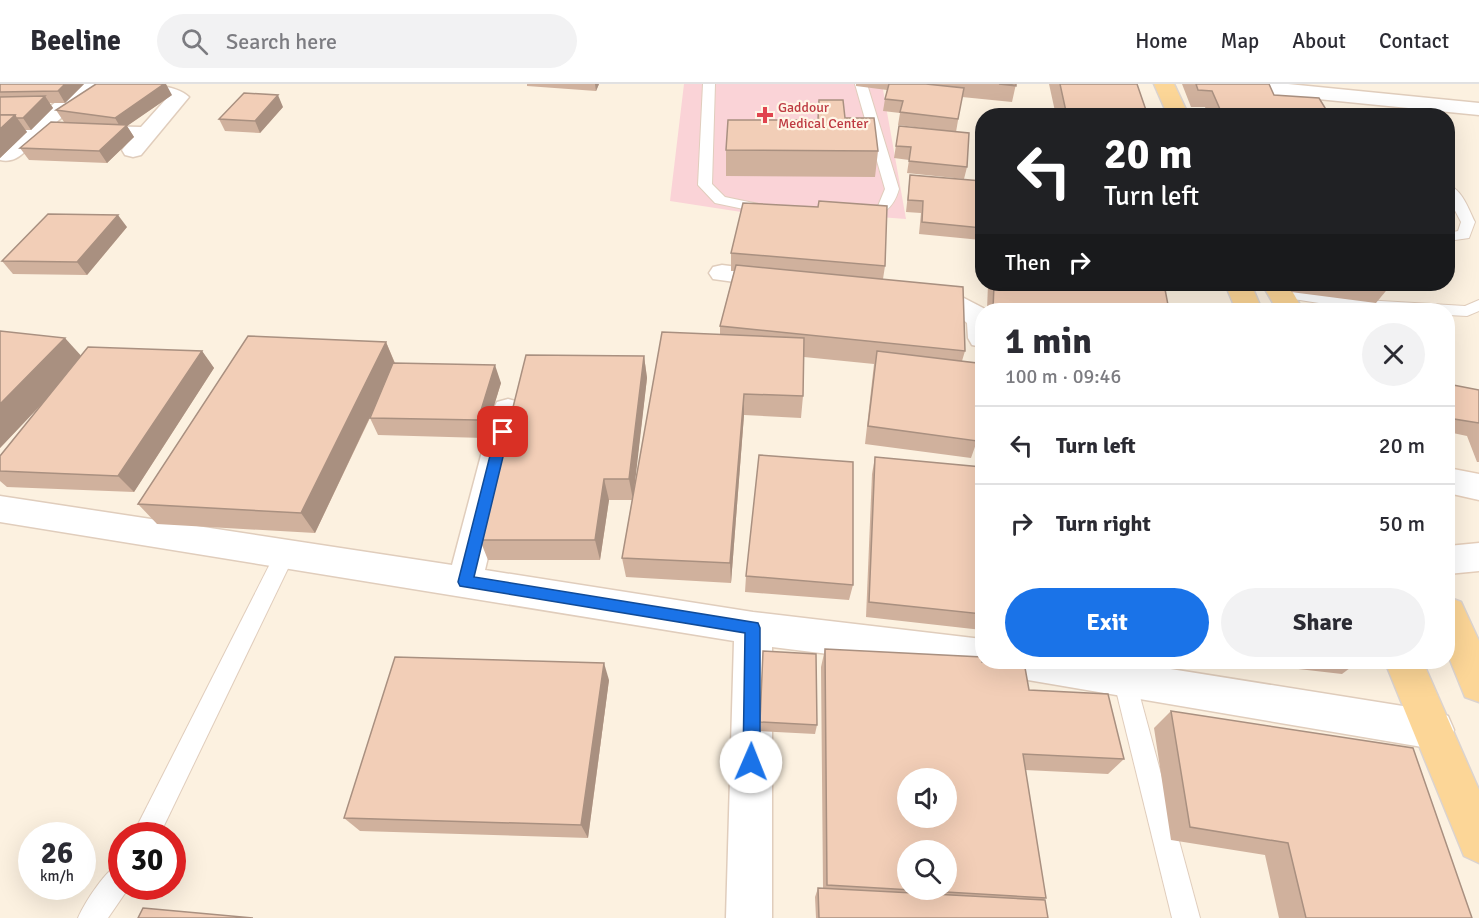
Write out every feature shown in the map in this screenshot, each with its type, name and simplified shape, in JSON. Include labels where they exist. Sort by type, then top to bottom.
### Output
[{"type":"main road","points":[[1164,84],[1175,108]]},
{"type":"main road","points":[[1455,629],[1479,684]]},
{"type":"main road","points":[[1407,669],[1479,841]]},
{"type":"street","points":[[8,154],[91,84]]},
{"type":"street","points":[[33,131],[140,142],[179,97],[173,92],[133,84]]},
{"type":"street","points":[[1227,84],[1479,109]]},
{"type":"street","points":[[722,273],[805,283]]},
{"type":"street","points":[[899,295],[958,303],[975,315]]},
{"type":"street","points":[[465,582],[508,410]]},
{"type":"street","points":[[1455,482],[1479,487]]},
{"type":"street","points":[[0,509],[753,628],[975,655]]},
{"type":"street","points":[[1455,559],[1479,557]]},
{"type":"street","points":[[749,918],[753,628]]},
{"type":"street","points":[[1067,669],[1434,730]]},
{"type":"lane","points":[[709,84],[705,185],[720,200],[783,213]]},
{"type":"lane","points":[[849,219],[882,211],[889,201],[892,189],[861,84]]},
{"type":"lane","points":[[1455,197],[1468,222],[1464,235],[1455,236]]},
{"type":"lane","points":[[1282,296],[1346,303]]},
{"type":"lane","points":[[1455,310],[1467,311],[1479,305]]},
{"type":"lane","points":[[152,822],[285,554]]},
{"type":"lane","points":[[1124,678],[1186,918]]},
{"type":"lane","points":[[92,918],[108,895]]},
{"type":"shaded area","points":[[684,84],[882,84],[906,219],[826,213],[805,222],[670,201]]},
{"type":"building","points":[[0,84],[65,84],[58,91],[0,92]]},
{"type":"building","points":[[96,84],[164,84],[115,118],[56,110]]},
{"type":"building","points":[[889,84],[926,84],[964,88],[958,119],[900,112],[903,101],[885,99]]},
{"type":"building","points":[[1060,84],[1137,84],[1145,108],[1065,108]]},
{"type":"building","points":[[1196,84],[1269,84],[1274,95],[1319,98],[1325,108],[1219,108],[1212,91],[1198,90]]},
{"type":"building","points":[[244,93],[278,95],[255,121],[219,119]]},
{"type":"building","points":[[45,96],[23,118],[16,118],[15,115],[0,115],[0,97]]},
{"type":"building","points":[[819,100],[843,100],[845,118],[874,118],[878,151],[726,150],[728,120],[818,120]]},
{"type":"building","points":[[0,115],[15,115],[0,129]]},
{"type":"building","points":[[51,122],[127,125],[99,151],[20,148]]},
{"type":"building","points":[[899,126],[969,133],[967,167],[909,161],[911,147],[896,146]]},
{"type":"building","points":[[910,175],[975,180],[975,227],[922,222],[923,201],[908,200]]},
{"type":"building","points":[[819,201],[887,206],[885,266],[731,253],[743,203],[818,207]]},
{"type":"building","points":[[48,214],[118,215],[77,262],[2,261]]},
{"type":"building","points":[[736,265],[963,287],[965,351],[720,326]]},
{"type":"building","points":[[994,291],[1165,291],[1168,303],[993,303]]},
{"type":"building","points":[[0,331],[65,338],[0,404]]},
{"type":"building","points":[[662,332],[804,338],[803,396],[744,394],[730,563],[622,558]]},
{"type":"building","points":[[248,336],[386,342],[301,513],[138,504]]},
{"type":"building","points":[[88,347],[202,351],[118,476],[0,471],[0,456]]},
{"type":"building","points":[[877,351],[975,363],[975,441],[868,426]]},
{"type":"building","points":[[526,355],[644,356],[629,479],[604,479],[595,540],[480,540]]},
{"type":"building","points":[[393,363],[495,365],[478,420],[370,418]]},
{"type":"building","points":[[1455,385],[1479,390],[1479,423],[1455,419]]},
{"type":"building","points":[[759,455],[853,462],[853,585],[746,576]]},
{"type":"building","points":[[875,457],[975,466],[975,613],[869,602]]},
{"type":"building","points":[[825,649],[975,657],[975,669],[1025,669],[1029,690],[1108,694],[1124,759],[1023,754],[1046,898],[957,893],[957,840],[897,840],[897,889],[827,885]]},
{"type":"building","points":[[763,651],[816,654],[817,725],[760,722]]},
{"type":"building","points":[[395,657],[604,663],[581,825],[344,818]]},
{"type":"building","points":[[1171,711],[1413,748],[1472,918],[1306,918],[1288,843],[1190,827]]},
{"type":"building","points":[[818,888],[897,892],[897,900],[957,900],[957,895],[1045,900],[1048,918],[819,918]]},
{"type":"building","points":[[143,908],[253,918],[138,918]]},
{"type":"place","name":"Gaddour Medical Center","points":[[765,115]]},
{"type":"route","points":[[503,432],[465,582],[753,628],[751,762]]}]
